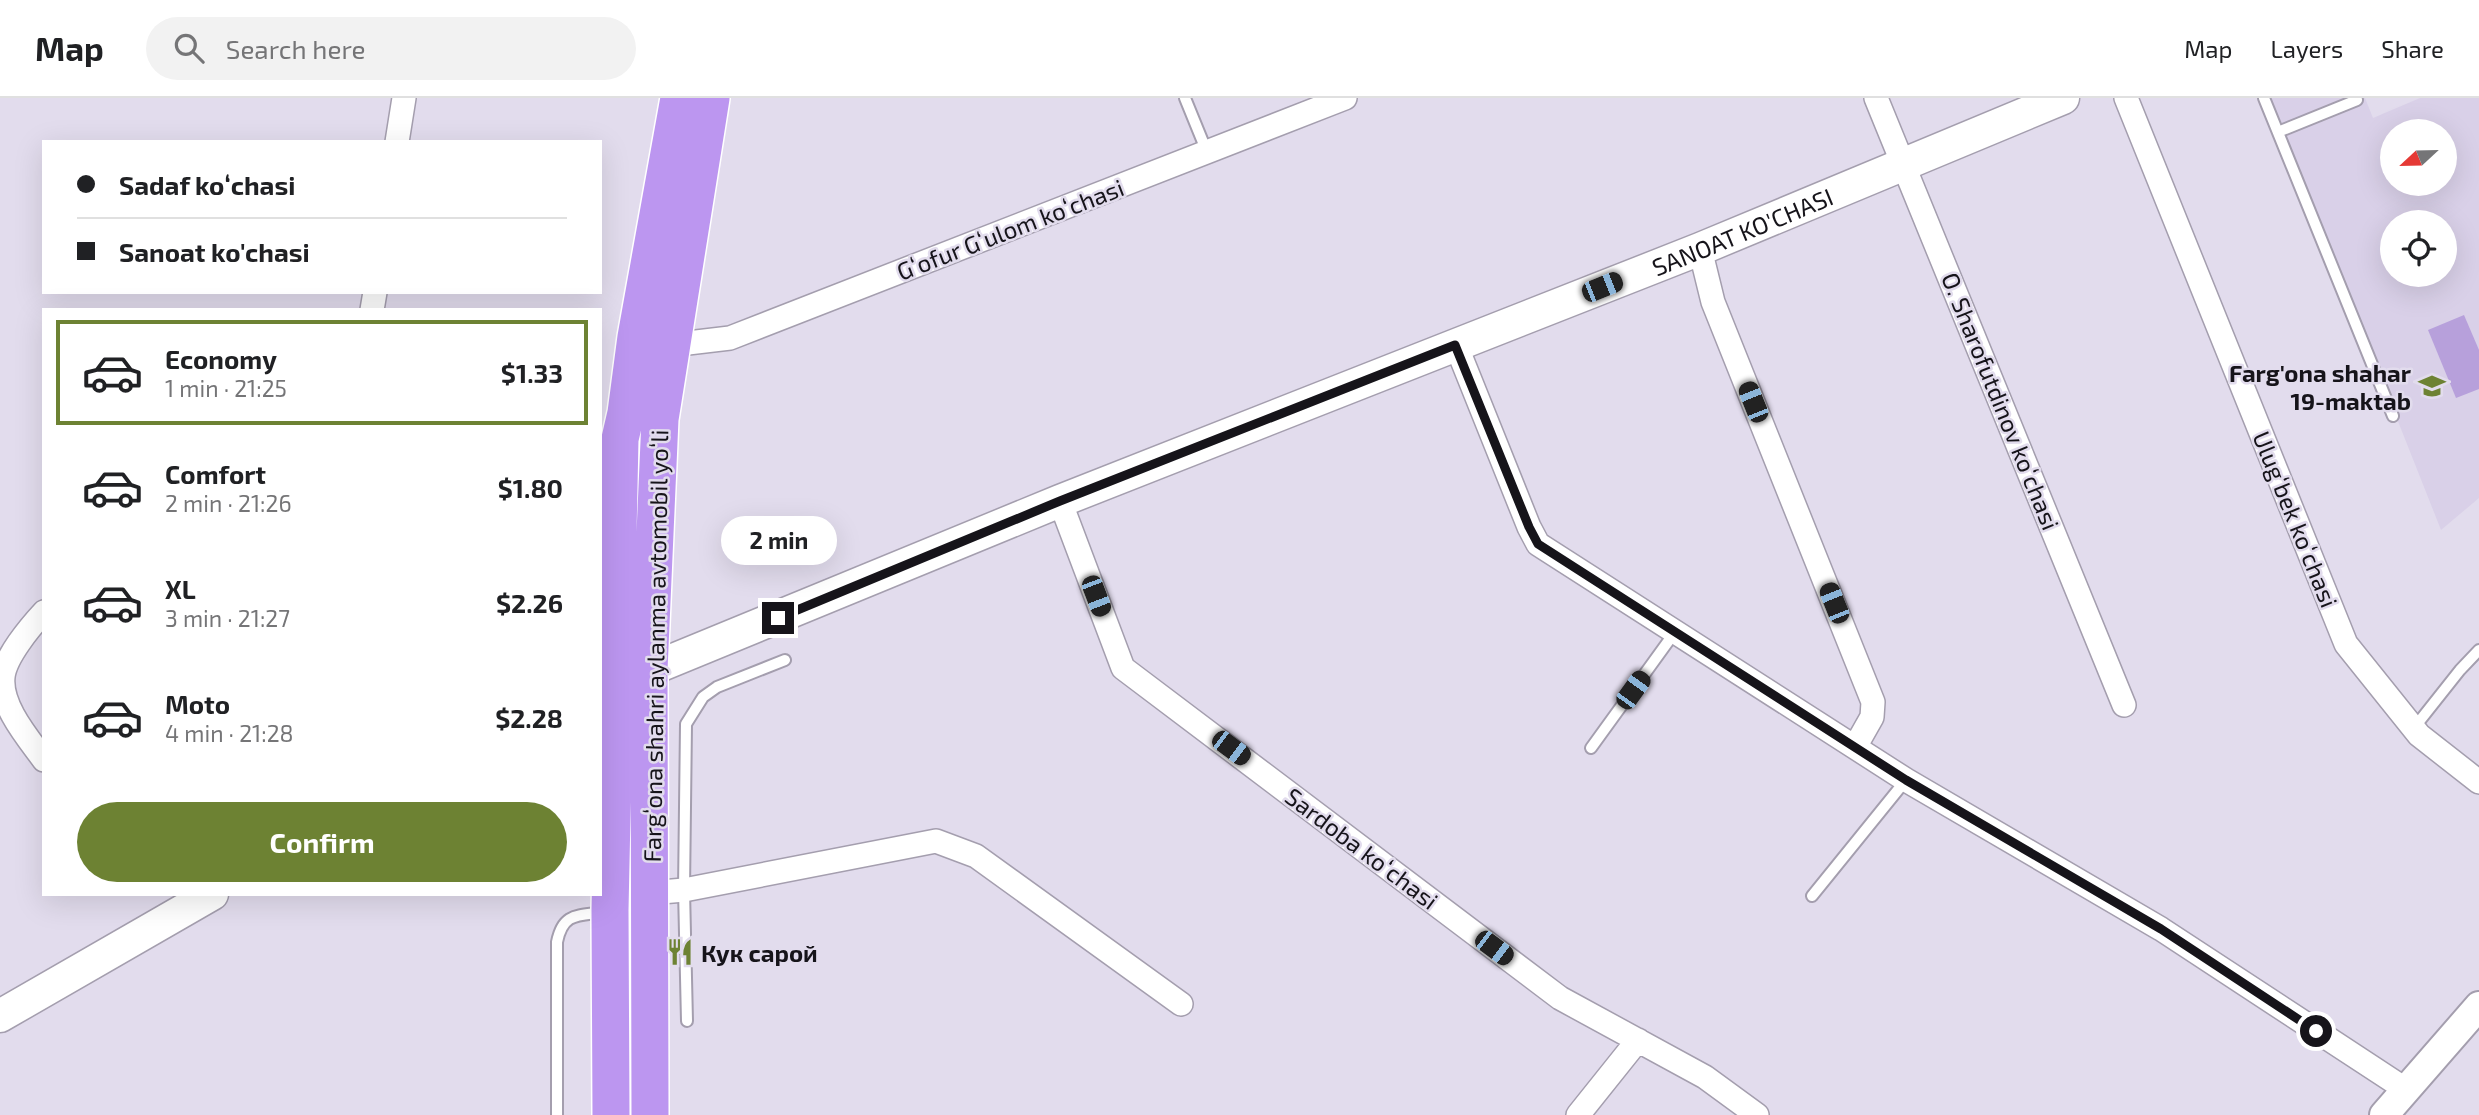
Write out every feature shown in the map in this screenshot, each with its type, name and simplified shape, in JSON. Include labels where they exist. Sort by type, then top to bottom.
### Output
[{"type":"highway","name":"Fargʻona shahri aylanma avtomobil yoʻli","points":[[650,1115],[667,891],[622,680],[610,437],[636,337],[678,98]]},
{"type":"highway","name":"Fargʻona shahri aylanma avtomobil yoʻli","points":[[611,1115],[610,910],[622,680],[671,345],[711,98]]},
{"type":"main road","name":"SANOAT KO'CHASI","points":[[622,680],[1060,501],[1700,249],[2063,98]]},
{"type":"main road","points":[[0,1016],[209,896]]},
{"type":"street","points":[[397,140],[404,98]]},
{"type":"street","name":"Gʻofur Gʻulom koʻchasi","points":[[671,345],[730,338],[1345,98]]},
{"type":"street","name":"O. Sharofutdinov koʻchasi","points":[[1876,98],[2124,705]]},
{"type":"street","name":"Ulugʻbek koʻchasi","points":[[2126,98],[2346,644],[2414,729],[2479,782]]},
{"type":"street","points":[[1700,249],[1713,302],[1873,702],[1872,717],[1855,747]]},
{"type":"street","points":[[1455,345],[1538,544],[1906,780],[2161,929],[2405,1090]]},
{"type":"street","name":"Sardoba koʻchasi","points":[[1060,501],[1123,668],[1560,998],[1705,1077],[1757,1115]]},
{"type":"street","points":[[42,615],[15,649],[3,677],[8,707],[42,757]]},
{"type":"street","points":[[667,891],[936,841],[976,856],[1181,1004]]},
{"type":"street","points":[[2384,1115],[2479,1006]]},
{"type":"street","points":[[1578,1115],[1637,1040]]},
{"type":"lane","points":[[1185,98],[1207,152]]},
{"type":"lane","points":[[2264,98],[2393,416]]},
{"type":"lane","points":[[2278,132],[2357,100]]},
{"type":"lane","points":[[1591,748],[1675,632]]},
{"type":"lane","points":[[2414,729],[2479,650]]},
{"type":"lane","points":[[687,1021],[667,891],[686,724],[703,697],[717,687],[785,660]]},
{"type":"lane","points":[[1812,896],[1906,780]]},
{"type":"lane","points":[[557,1115],[557,942],[560,926],[570,918],[610,910]]},
{"type":"shaded area","name":"Farg'ona shahar 19-maktab","points":[[2270,98],[2365,98],[2373,118],[2420,98],[2479,98],[2479,498],[2441,530]]},
{"type":"shaded area","points":[[2464,315],[2479,350],[2479,389],[2456,398],[2428,330]]},
{"type":"place","name":"Farg'ona shahar 19-maktab","points":[[2432,386]]},
{"type":"place","name":"Кук сарой","points":[[680,952]]},
{"type":"route","points":[[778,618],[1060,501],[1455,345],[1538,544],[1906,780],[2161,929],[2316,1031]]}]
